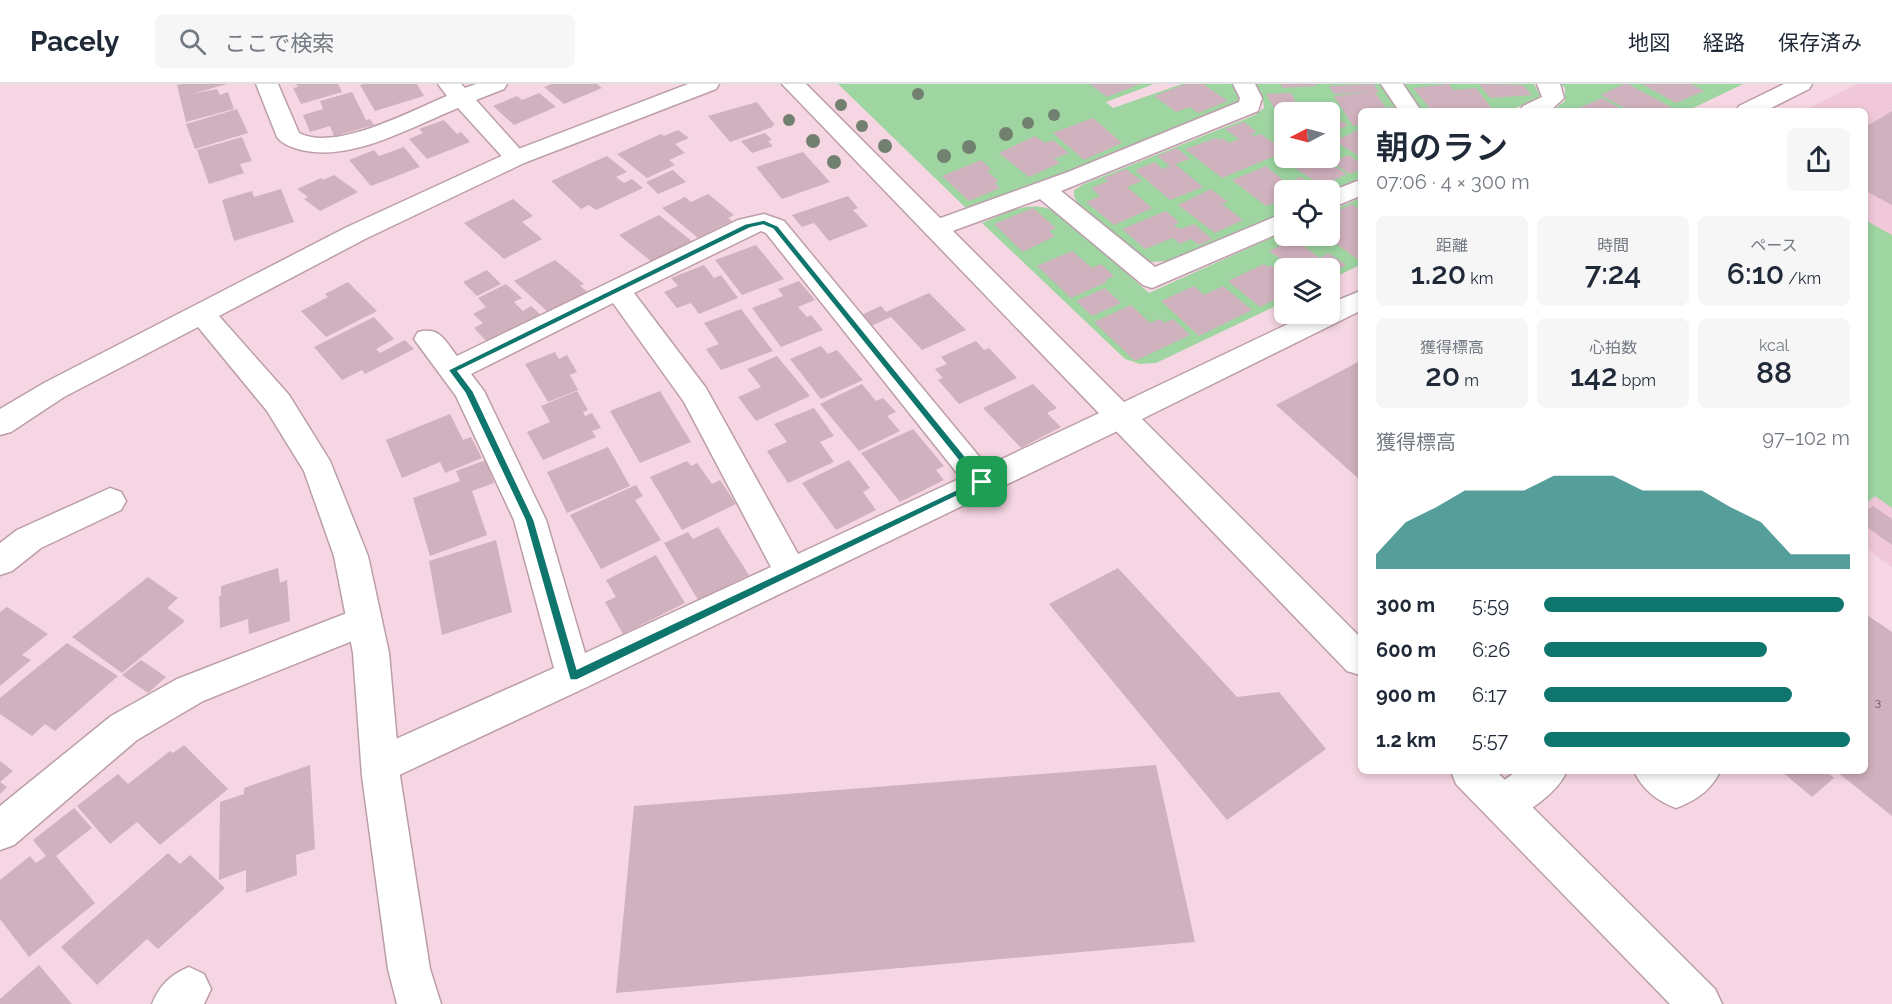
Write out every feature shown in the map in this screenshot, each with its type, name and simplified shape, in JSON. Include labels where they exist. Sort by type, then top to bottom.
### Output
[{"type":"street","points":[[267,84],[289,137],[309,146],[351,143],[455,91],[496,84]]},
{"type":"street","points":[[0,424],[54,390],[356,233],[516,158],[708,84]]},
{"type":"street","points":[[794,84],[1358,658]]},
{"type":"street","points":[[936,229],[1044,190],[1250,106],[1251,98],[1244,84]]},
{"type":"street","points":[[1392,84],[1408,108]]},
{"type":"street","points":[[1538,108],[1547,104],[1552,98],[1552,89],[1548,84]]},
{"type":"street","points":[[1752,108],[1801,84]]},
{"type":"street","points":[[455,91],[516,158]]},
{"type":"street","points":[[1340,196],[1358,188]]},
{"type":"street","points":[[1044,190],[1152,279],[1274,225]]},
{"type":"street","points":[[452,370],[747,226],[764,222],[775,227],[982,482]]},
{"type":"street","points":[[617,289],[696,396],[791,572]]},
{"type":"street","points":[[382,764],[574,676],[1358,301]]},
{"type":"street","points":[[201,314],[278,403],[319,469],[351,556],[371,653],[382,764],[381,776],[409,969],[418,1004]]},
{"type":"street","points":[[428,339],[469,391],[530,520],[574,676]]},
{"type":"street","points":[[0,561],[29,538],[110,501]]},
{"type":"street","points":[[0,831],[124,728],[190,690],[365,621]]},
{"type":"street","points":[[1473,774],[1700,1004]]},
{"type":"street","points":[[1503,804],[1544,774]]},
{"type":"street","points":[[1657,774],[1676,790],[1697,774]]},
{"type":"shaded area","points":[[1857,84],[1892,84],[1892,567],[1868,549],[1868,108],[1809,108]]},
{"type":"green space","points":[[838,84],[1154,84],[1106,102],[1113,108],[1182,84],[1233,84],[1238,97],[1238,106],[968,210]]},
{"type":"green space","points":[[1255,84],[1380,84],[1396,108],[1358,108],[1358,179],[1340,187],[1340,180],[1274,180],[1274,217],[1178,260],[1152,262],[1141,258],[1078,204],[1074,196],[1074,190],[1084,184],[1255,115],[1264,108],[1263,99]]},
{"type":"green space","points":[[1404,84],[1534,84],[1540,95],[1516,108],[1420,108]]},
{"type":"green space","points":[[1561,84],[1743,84],[1693,108],[1556,108],[1565,101],[1565,88]]},
{"type":"green space","points":[[1358,199],[1358,266],[1340,275],[1340,258],[1274,258],[1274,307],[1156,363],[1140,364],[1125,359],[982,223],[1020,208],[1039,207],[1059,213],[1149,293],[1274,237],[1274,246],[1340,246],[1340,207]]},
{"type":"green space","points":[[1868,222],[1892,235],[1892,508],[1875,496],[1868,502]]},
{"type":"building","points":[[227,84],[192,94],[217,89],[220,95],[228,92],[234,109],[186,122],[177,85]]},
{"type":"building","points":[[296,84],[338,84],[342,92],[301,104],[293,88],[298,87]]},
{"type":"building","points":[[417,84],[424,96],[375,111],[360,85]]},
{"type":"building","points":[[552,84],[597,84],[602,88],[564,104],[544,87]]},
{"type":"building","points":[[1090,84],[1140,84],[1107,97]]},
{"type":"building","points":[[1186,84],[1203,84],[1228,101],[1198,113],[1190,107],[1176,112],[1154,96]]},
{"type":"building","points":[[1281,84],[1316,84],[1316,86],[1283,88]]},
{"type":"building","points":[[1374,84],[1379,92],[1375,92],[1386,108],[1358,108],[1358,125],[1353,126],[1340,102],[1334,96],[1368,92],[1334,94],[1329,86]]},
{"type":"building","points":[[1449,84],[1453,90],[1476,88],[1491,108],[1430,108],[1413,88]]},
{"type":"building","points":[[1479,84],[1523,85],[1532,95],[1490,98]]},
{"type":"building","points":[[1628,84],[1671,107],[1625,108],[1601,95]]},
{"type":"building","points":[[1642,84],[1691,84],[1704,91],[1676,103]]},
{"type":"building","points":[[352,92],[366,120],[370,119],[374,125],[334,136],[330,126],[310,132],[303,115],[323,109],[320,101]]},
{"type":"building","points":[[539,93],[556,107],[514,125],[493,106],[517,96],[522,100]]},
{"type":"building","points":[[1291,93],[1296,102],[1274,102],[1274,108],[1266,94]]},
{"type":"building","points":[[1602,98],[1620,108],[1579,108]]},
{"type":"building","points":[[757,102],[775,125],[730,142],[708,116]]},
{"type":"building","points":[[237,109],[248,133],[195,149],[186,124]]},
{"type":"building","points":[[1892,111],[1892,205],[1868,192],[1868,126]]},
{"type":"building","points":[[1093,118],[1122,143],[1084,160],[1053,133]]},
{"type":"building","points":[[444,120],[457,134],[461,132],[470,142],[427,159],[409,139],[423,133],[419,129]]},
{"type":"building","points":[[1340,120],[1348,125],[1340,129]]},
{"type":"building","points":[[1244,122],[1257,132],[1251,134],[1254,136],[1261,134],[1274,143],[1274,156],[1222,178],[1185,149],[1216,138],[1219,140],[1223,138],[1229,143],[1239,139],[1225,129]]},
{"type":"building","points":[[678,130],[689,138],[675,144],[685,153],[669,160],[675,165],[647,178],[617,154],[661,134],[664,136]]},
{"type":"building","points":[[1358,130],[1358,156],[1340,144],[1340,139]]},
{"type":"building","points":[[765,133],[772,140],[768,141],[773,146],[752,153],[741,141]]},
{"type":"building","points":[[1035,136],[1045,143],[1053,140],[1069,153],[1054,159],[1060,163],[1029,177],[999,153]]},
{"type":"building","points":[[242,137],[252,161],[240,164],[244,173],[209,184],[197,150]]},
{"type":"building","points":[[404,147],[420,167],[371,186],[349,160],[374,150],[379,156]]},
{"type":"building","points":[[1177,148],[1190,159],[1175,164],[1203,187],[1170,200],[1135,170],[1155,162],[1162,169],[1170,166],[1157,156]]},
{"type":"building","points":[[803,152],[830,182],[782,199],[756,167]]},
{"type":"building","points":[[1349,155],[1358,162],[1358,171],[1350,174],[1340,167],[1340,159]]},
{"type":"building","points":[[607,156],[627,172],[616,177],[624,183],[632,179],[643,188],[596,210],[589,205],[581,209],[551,181]]},
{"type":"building","points":[[981,160],[991,169],[987,171],[998,181],[995,183],[1000,188],[969,201],[942,176]]},
{"type":"building","points":[[1266,166],[1283,180],[1274,180],[1274,203],[1266,206],[1232,180]]},
{"type":"building","points":[[1295,168],[1337,168],[1347,174],[1334,180],[1313,180]]},
{"type":"building","points":[[1126,169],[1142,181],[1127,187],[1152,208],[1114,225],[1086,202],[1100,196],[1091,188],[1108,181],[1104,178]]},
{"type":"building","points":[[673,170],[686,182],[658,194],[646,182]]},
{"type":"building","points":[[334,175],[358,192],[320,211],[304,199],[308,197],[297,189],[321,178],[323,180]]},
{"type":"building","points":[[281,189],[294,222],[234,241],[222,200],[252,191],[254,197]]},
{"type":"building","points":[[1211,189],[1228,202],[1222,204],[1243,220],[1215,233],[1178,205]]},
{"type":"building","points":[[708,194],[734,215],[728,218],[732,221],[698,238],[662,208],[685,197],[691,202]]},
{"type":"building","points":[[848,196],[858,208],[853,210],[868,226],[829,241],[814,223],[802,227],[792,215]]},
{"type":"building","points":[[513,199],[533,216],[522,222],[542,239],[504,259],[464,223]]},
{"type":"building","points":[[1352,204],[1358,208],[1358,260],[1339,246],[1340,217],[1342,216],[1340,210]]},
{"type":"building","points":[[1033,208],[1056,228],[1049,231],[1055,236],[1023,252],[994,224]]},
{"type":"building","points":[[1166,211],[1179,222],[1174,225],[1180,229],[1194,224],[1212,239],[1199,245],[1191,239],[1180,244],[1173,238],[1145,249],[1122,229]]},
{"type":"building","points":[[659,215],[693,242],[653,263],[619,235]]},
{"type":"building","points":[[756,245],[784,279],[742,295],[715,260]]},
{"type":"building","points":[[1279,246],[1304,246],[1320,258],[1279,258],[1269,251]]},
{"type":"building","points":[[1072,251],[1092,268],[1101,264],[1114,276],[1105,280],[1107,282],[1071,298],[1037,266]]},
{"type":"building","points":[[1329,253],[1336,258],[1320,258]]},
{"type":"building","points":[[555,260],[584,284],[580,286],[588,292],[549,313],[514,281]]},
{"type":"building","points":[[1264,264],[1268,267],[1271,265],[1274,268],[1274,300],[1260,307],[1228,281]]},
{"type":"building","points":[[704,265],[714,278],[721,275],[738,298],[699,314],[691,303],[677,308],[664,292],[678,286],[671,278]]},
{"type":"building","points":[[487,270],[501,284],[477,296],[463,282]]},
{"type":"building","points":[[799,281],[815,300],[798,307],[807,317],[811,315],[823,330],[781,347],[752,308],[783,296],[778,289]]},
{"type":"building","points":[[348,282],[377,311],[326,337],[301,311],[328,297],[325,294]]},
{"type":"building","points":[[506,284],[522,298],[514,302],[523,311],[531,306],[543,317],[490,345],[474,328],[483,323],[473,314],[486,307],[478,298]]},
{"type":"building","points":[[1194,286],[1204,295],[1223,286],[1252,310],[1199,336],[1161,301]]},
{"type":"building","points":[[1105,288],[1121,303],[1092,316],[1076,301]]},
{"type":"building","points":[[929,293],[966,330],[922,350],[891,317],[871,326],[861,315],[881,306],[886,312]]},
{"type":"building","points":[[1131,305],[1150,323],[1160,319],[1164,323],[1173,319],[1190,335],[1135,361],[1094,322]]},
{"type":"building","points":[[741,309],[773,351],[721,370],[706,349],[719,344],[704,323]]},
{"type":"building","points":[[374,317],[394,339],[376,349],[380,353],[405,340],[414,349],[365,374],[362,370],[342,380],[314,347]]},
{"type":"building","points":[[976,341],[984,350],[989,348],[1017,378],[959,404],[938,380],[943,378],[935,369],[947,364],[941,357]]},
{"type":"building","points":[[821,346],[828,354],[837,350],[863,380],[821,399],[790,359]]},
{"type":"building","points":[[555,352],[559,359],[567,355],[577,372],[570,375],[578,390],[548,402],[525,364]]},
{"type":"building","points":[[777,356],[810,396],[756,421],[738,397],[761,387],[747,369]]},
{"type":"building","points":[[1358,362],[1358,478],[1276,405]]},
{"type":"building","points":[[862,384],[876,401],[883,398],[896,412],[887,416],[900,431],[859,451],[820,404]]},
{"type":"building","points":[[1033,384],[1057,408],[1047,413],[1061,427],[1021,448],[983,408]]},
{"type":"building","points":[[577,391],[588,410],[583,412],[585,416],[592,413],[601,428],[592,431],[596,437],[543,460],[527,432],[550,422],[541,406]]},
{"type":"building","points":[[660,391],[691,442],[640,463],[610,411]]},
{"type":"building","points":[[814,408],[834,436],[820,442],[834,462],[788,483],[767,451],[787,442],[774,424]]},
{"type":"building","points":[[450,414],[463,440],[471,437],[482,458],[445,473],[440,462],[402,478],[386,440]]},
{"type":"building","points":[[913,429],[944,466],[936,470],[944,480],[900,502],[861,453]]},
{"type":"building","points":[[608,447],[630,486],[567,513],[547,472]]},
{"type":"building","points":[[486,460],[494,483],[472,491],[487,535],[430,556],[413,498],[460,481],[456,471]]},
{"type":"building","points":[[849,460],[870,488],[863,492],[876,510],[836,530],[802,483]]},
{"type":"building","points":[[687,461],[691,466],[697,463],[712,484],[720,480],[736,504],[682,530],[650,477]]},
{"type":"building","points":[[636,485],[643,496],[635,500],[661,540],[601,569],[570,515]]},
{"type":"building","points":[[1873,506],[1892,519],[1892,545],[1868,528],[1868,509]]},
{"type":"building","points":[[718,527],[749,575],[698,600],[664,543],[688,532],[693,539]]},
{"type":"building","points":[[496,540],[512,612],[442,635],[429,561]]},
{"type":"building","points":[[656,555],[685,603],[623,634],[605,602],[616,597],[606,580]]},
{"type":"building","points":[[278,568],[280,583],[287,580],[290,621],[249,634],[248,619],[220,628],[221,586]]},
{"type":"building","points":[[1118,568],[1237,697],[1279,692],[1326,749],[1227,820],[1049,604]]},
{"type":"building","points":[[148,577],[178,598],[167,608],[185,621],[122,673],[72,637]]},
{"type":"building","points":[[7,607],[48,634],[22,655],[31,660],[0,686],[0,612]]},
{"type":"building","points":[[1868,616],[1892,632],[1892,816],[1840,774],[1868,774]]},
{"type":"building","points":[[67,643],[118,676],[55,731],[45,724],[32,736],[0,714],[0,698]]},
{"type":"building","points":[[141,660],[166,677],[148,693],[122,675]]},
{"type":"building","points":[[184,745],[228,789],[160,845],[137,822],[110,844],[77,806],[118,774],[128,784],[170,751],[173,753]]},
{"type":"building","points":[[0,761],[13,771],[0,782]]},
{"type":"building","points":[[310,765],[315,849],[296,855],[297,875],[246,893],[246,870],[219,880],[220,802],[244,794],[244,788]]},
{"type":"building","points":[[1156,765],[1195,942],[616,993],[634,806]]},
{"type":"building","points":[[1785,774],[1829,774],[1834,778],[1812,797]]},
{"type":"building","points":[[0,782],[7,787],[0,794]]},
{"type":"building","points":[[74,808],[92,828],[56,856],[95,903],[29,957],[0,919],[0,880],[30,856],[36,863],[46,856],[33,840]]},
{"type":"building","points":[[168,853],[180,864],[190,855],[225,888],[158,949],[147,939],[97,985],[61,947]]},
{"type":"building","points":[[39,965],[72,1004],[0,1004],[0,999]]},
{"type":"route","points":[[764,222],[775,227],[982,482],[574,676],[530,520],[469,391],[452,370],[747,226],[764,222]]}]
